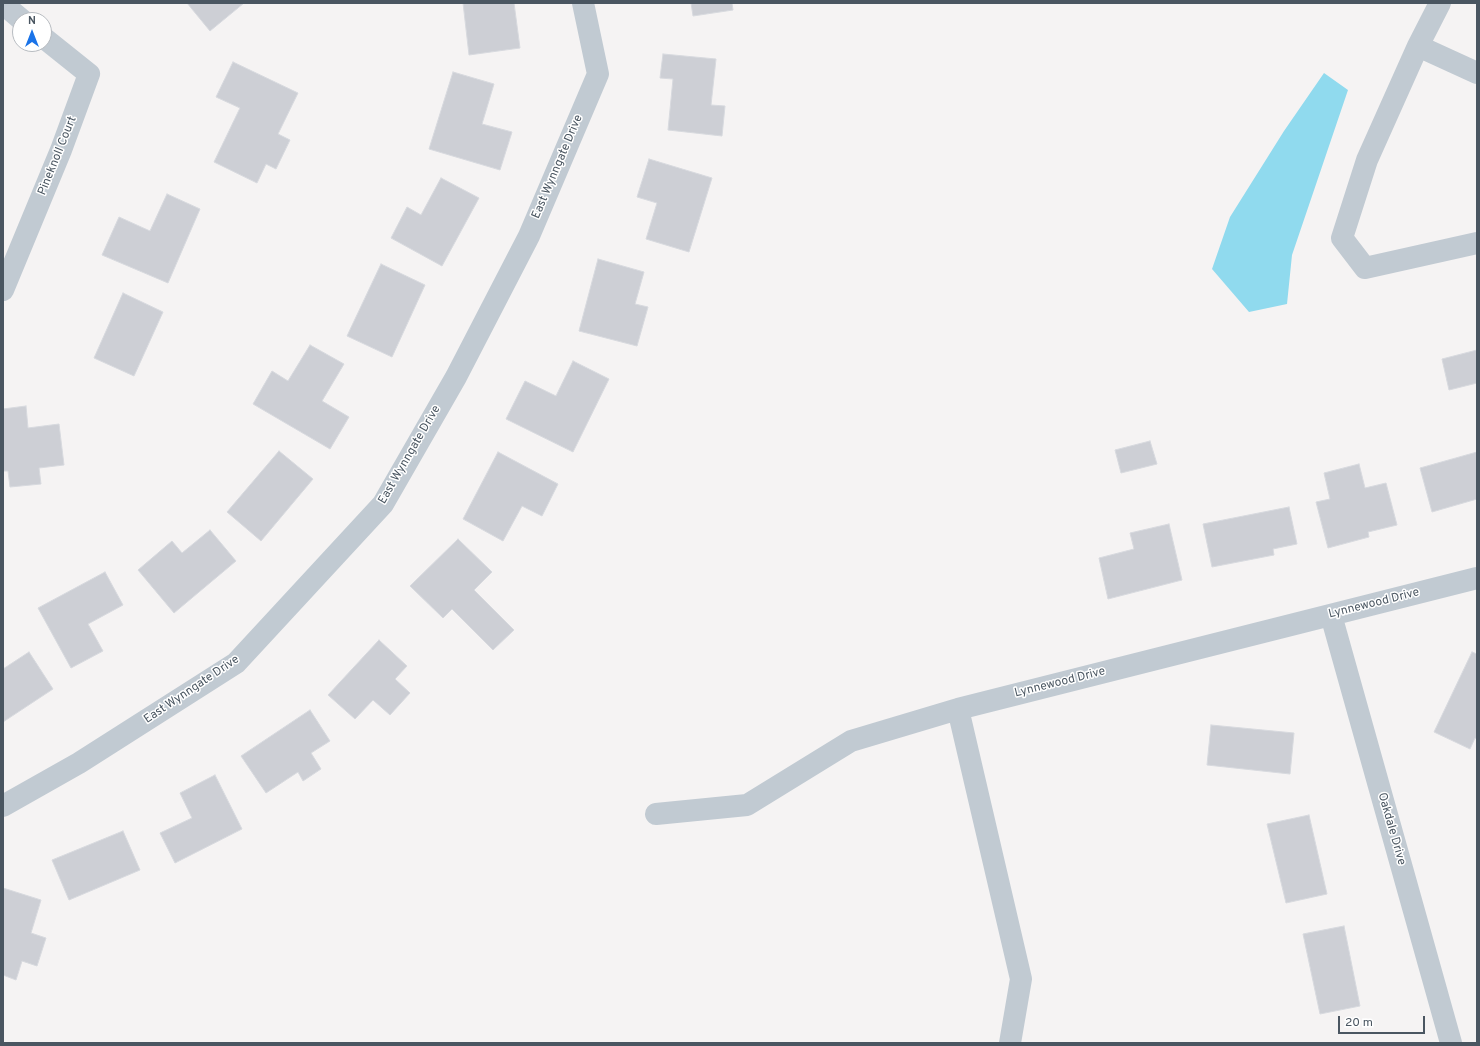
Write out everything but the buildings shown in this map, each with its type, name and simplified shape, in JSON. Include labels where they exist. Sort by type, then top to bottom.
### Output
[{"type":"street","name":"East Wynngate Drive","points":[[3,806],[79,763],[236,663],[383,504],[456,377],[529,236],[598,74],[583,3]]},
{"type":"street","points":[[1440,3],[1418,46],[1367,160],[1342,238],[1365,268],[1477,243]]},
{"type":"street","points":[[3,4],[12,12]]},
{"type":"street","name":"Pineknoll Court","points":[[3,290],[61,150],[89,74],[52,44]]},
{"type":"street","points":[[1418,46],[1477,73]]},
{"type":"street","name":"Lynnewood Drive","points":[[656,814],[747,805],[851,741],[958,709],[1477,578]]},
{"type":"street","name":"Oakdale Drive","points":[[1331,614],[1451,1043]]},
{"type":"street","points":[[958,709],[1021,979],[1010,1043]]},
{"type":"water","points":[[1324,73],[1348,90],[1292,255],[1287,304],[1249,312],[1212,269],[1230,217],[1284,131]]}]
